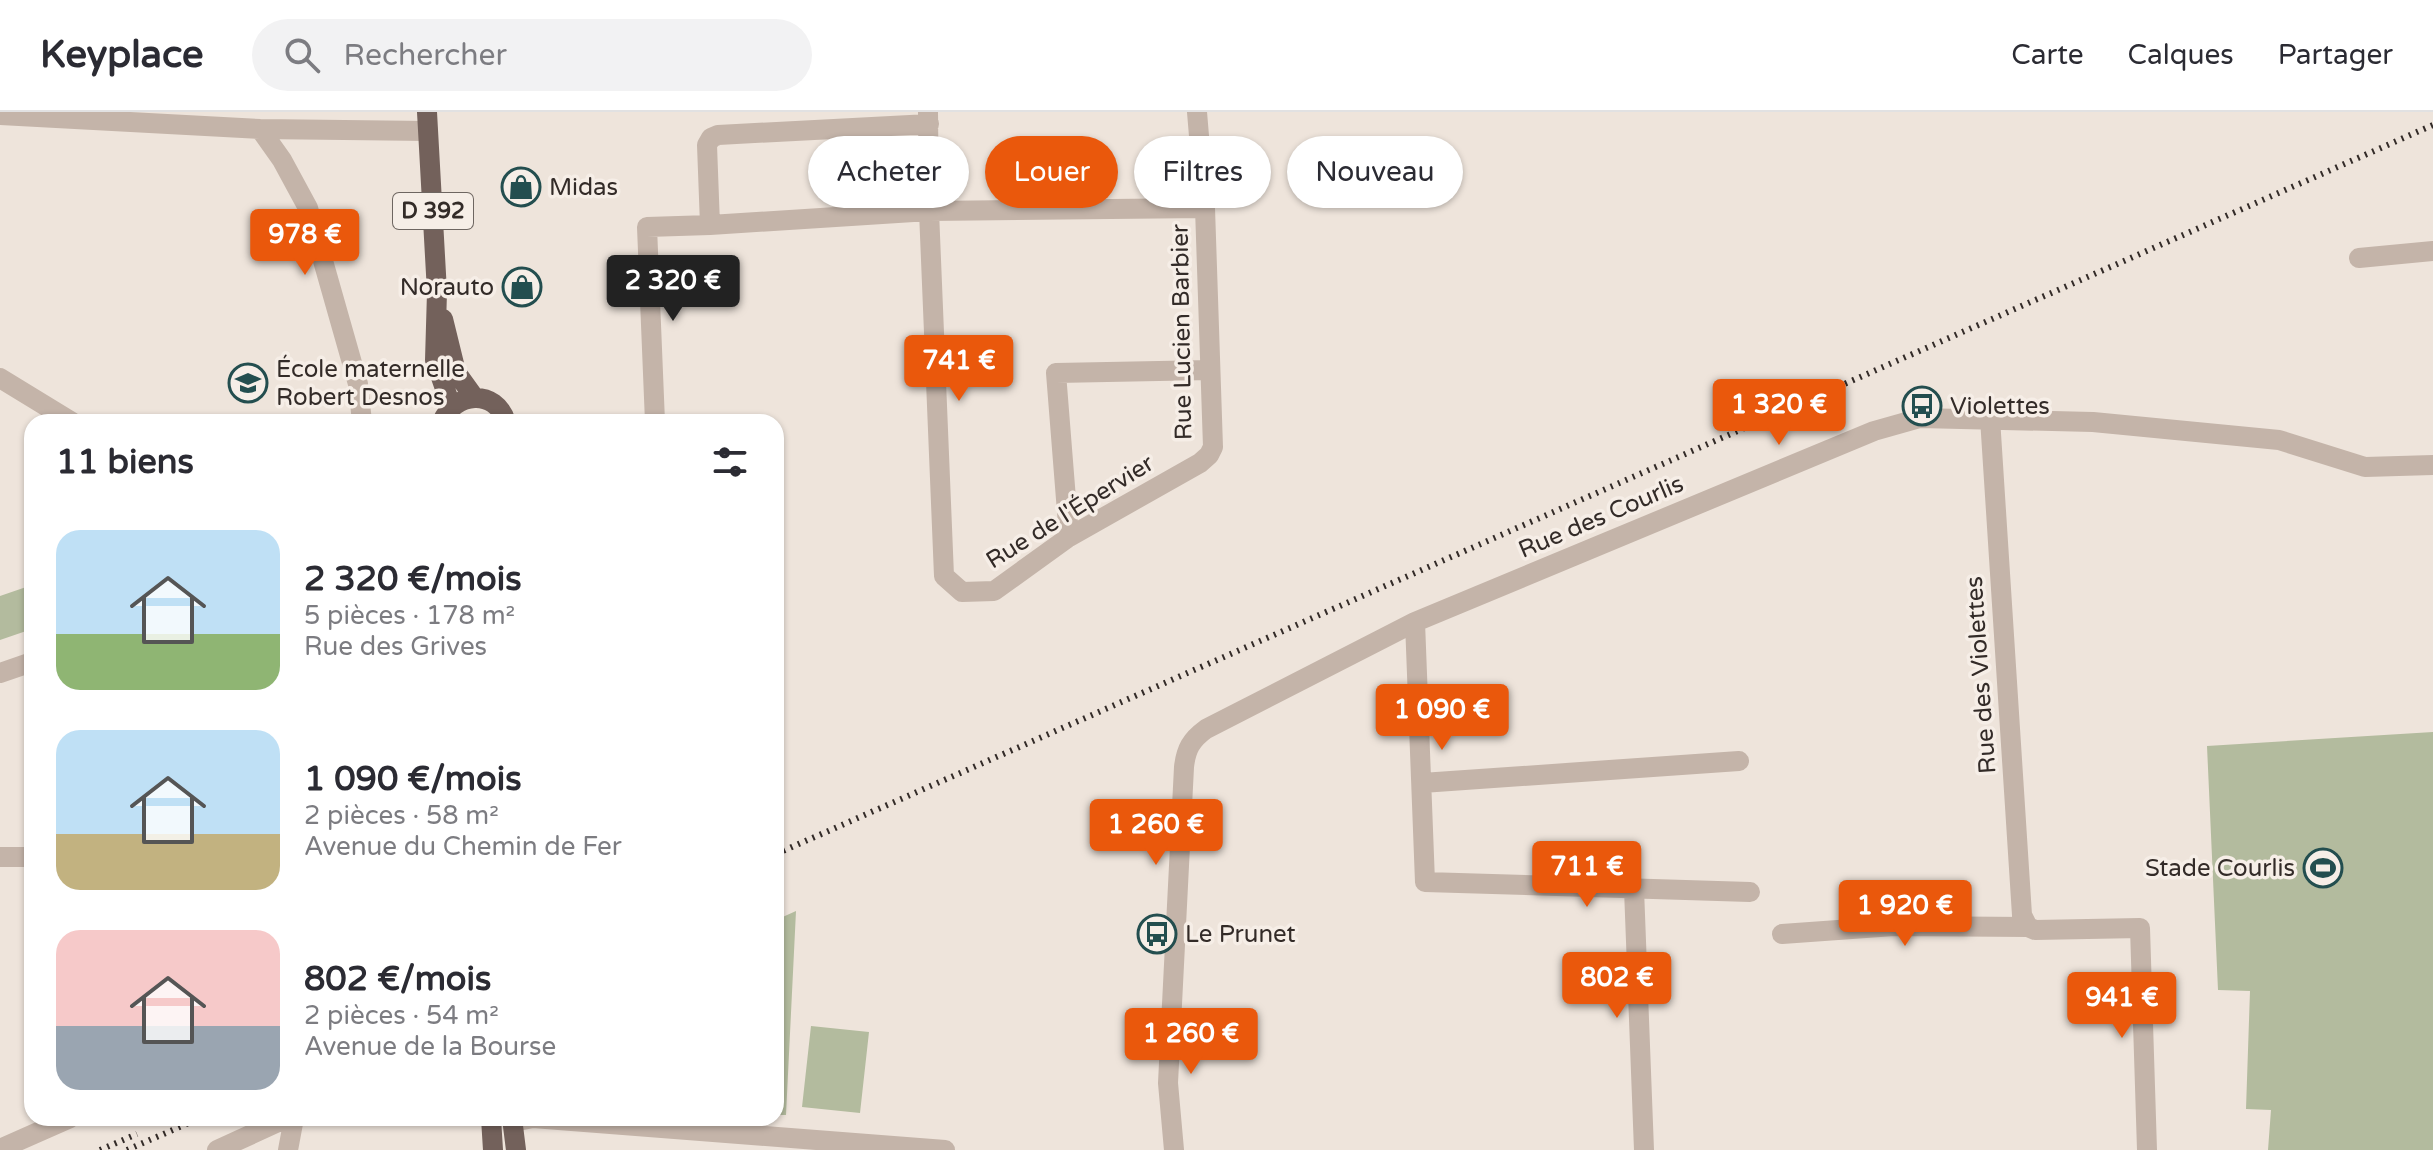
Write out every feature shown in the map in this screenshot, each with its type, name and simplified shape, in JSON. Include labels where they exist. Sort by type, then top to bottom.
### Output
[{"type":"main road","name":"D 392","points":[[428,121],[437,292],[435,360],[447,414]]},
{"type":"main road","name":"D 392","points":[[437,292],[456,372],[474,397]]},
{"type":"main road","points":[[447,414],[461,399],[474,397],[486,399],[497,406],[502,414]]},
{"type":"main road","points":[[492,1126],[493,1150]]},
{"type":"main road","points":[[514,1126],[516,1150]]},
{"type":"street","name":"Rue Lucien Barbier","points":[[1197,112],[1199,136]]},
{"type":"street","points":[[0,115],[260,129],[428,121]]},
{"type":"street","points":[[710,225],[707,145],[711,138],[928,118]]},
{"type":"street","name":"Rue de l'Épervier","points":[[928,118],[944,576],[962,592],[994,591],[1069,537],[1209,455]]},
{"type":"street","points":[[260,129],[282,160],[308,208],[358,384],[361,414]]},
{"type":"street","name":"Rue Lucien Barbier","points":[[1205,208],[1213,447],[1209,455]]},
{"type":"street","points":[[655,414],[647,227],[929,211],[1205,208]]},
{"type":"street","points":[[2359,258],[2433,251]]},
{"type":"street","points":[[1069,537],[1056,373],[1210,370]]},
{"type":"street","points":[[0,378],[59,414]]},
{"type":"street","name":"Rue des Courlis","points":[[1174,1150],[1168,1083],[1184,767],[1190,743],[1206,729],[1415,622],[1874,431],[1920,418],[2093,422],[2279,440],[2365,467],[2433,465]]},
{"type":"street","name":"Rue des Violettes","points":[[1990,418],[2022,915],[2028,927]]},
{"type":"street","points":[[1415,622],[1425,882],[1750,892]]},
{"type":"street","points":[[0,673],[24,665]]},
{"type":"street","points":[[1422,783],[1739,761]]},
{"type":"street","points":[[0,857],[24,857]]},
{"type":"street","points":[[1634,889],[1644,1150]]},
{"type":"street","points":[[1782,934],[1894,926],[2028,927],[2035,930],[2140,928],[2147,1150]]},
{"type":"street","points":[[0,1149],[52,1126]]},
{"type":"street","points":[[217,1150],[270,1126]]},
{"type":"street","points":[[288,1150],[292,1126]]},
{"type":"street","points":[[636,1126],[945,1150]]},
{"type":"green space","points":[[24,588],[24,632],[0,640],[0,596]]},
{"type":"green space","name":"Stade Courlis","points":[[2433,732],[2433,1150],[2268,1150],[2271,1110],[2246,1109],[2250,991],[2218,990],[2207,746]]},
{"type":"green space","points":[[796,911],[786,1115],[784,1115],[784,916]]},
{"type":"green space","points":[[811,1026],[869,1032],[860,1113],[802,1107]]},
{"type":"railway","points":[[784,850],[2433,125]]},
{"type":"railway","points":[[127,1150],[182,1126]]},
{"type":"railway","points":[[100,1150],[137,1134]]},
{"type":"place","name":"Midas","points":[[521,187]]},
{"type":"place","name":"Norauto","points":[[522,287]]},
{"type":"place","name":"École maternelle Robert Desnos","points":[[248,383]]},
{"type":"place","name":"Violettes","points":[[1922,406]]},
{"type":"place","name":"Stade Courlis","points":[[2323,868]]},
{"type":"place","name":"Le Prunet","points":[[1157,934]]}]
